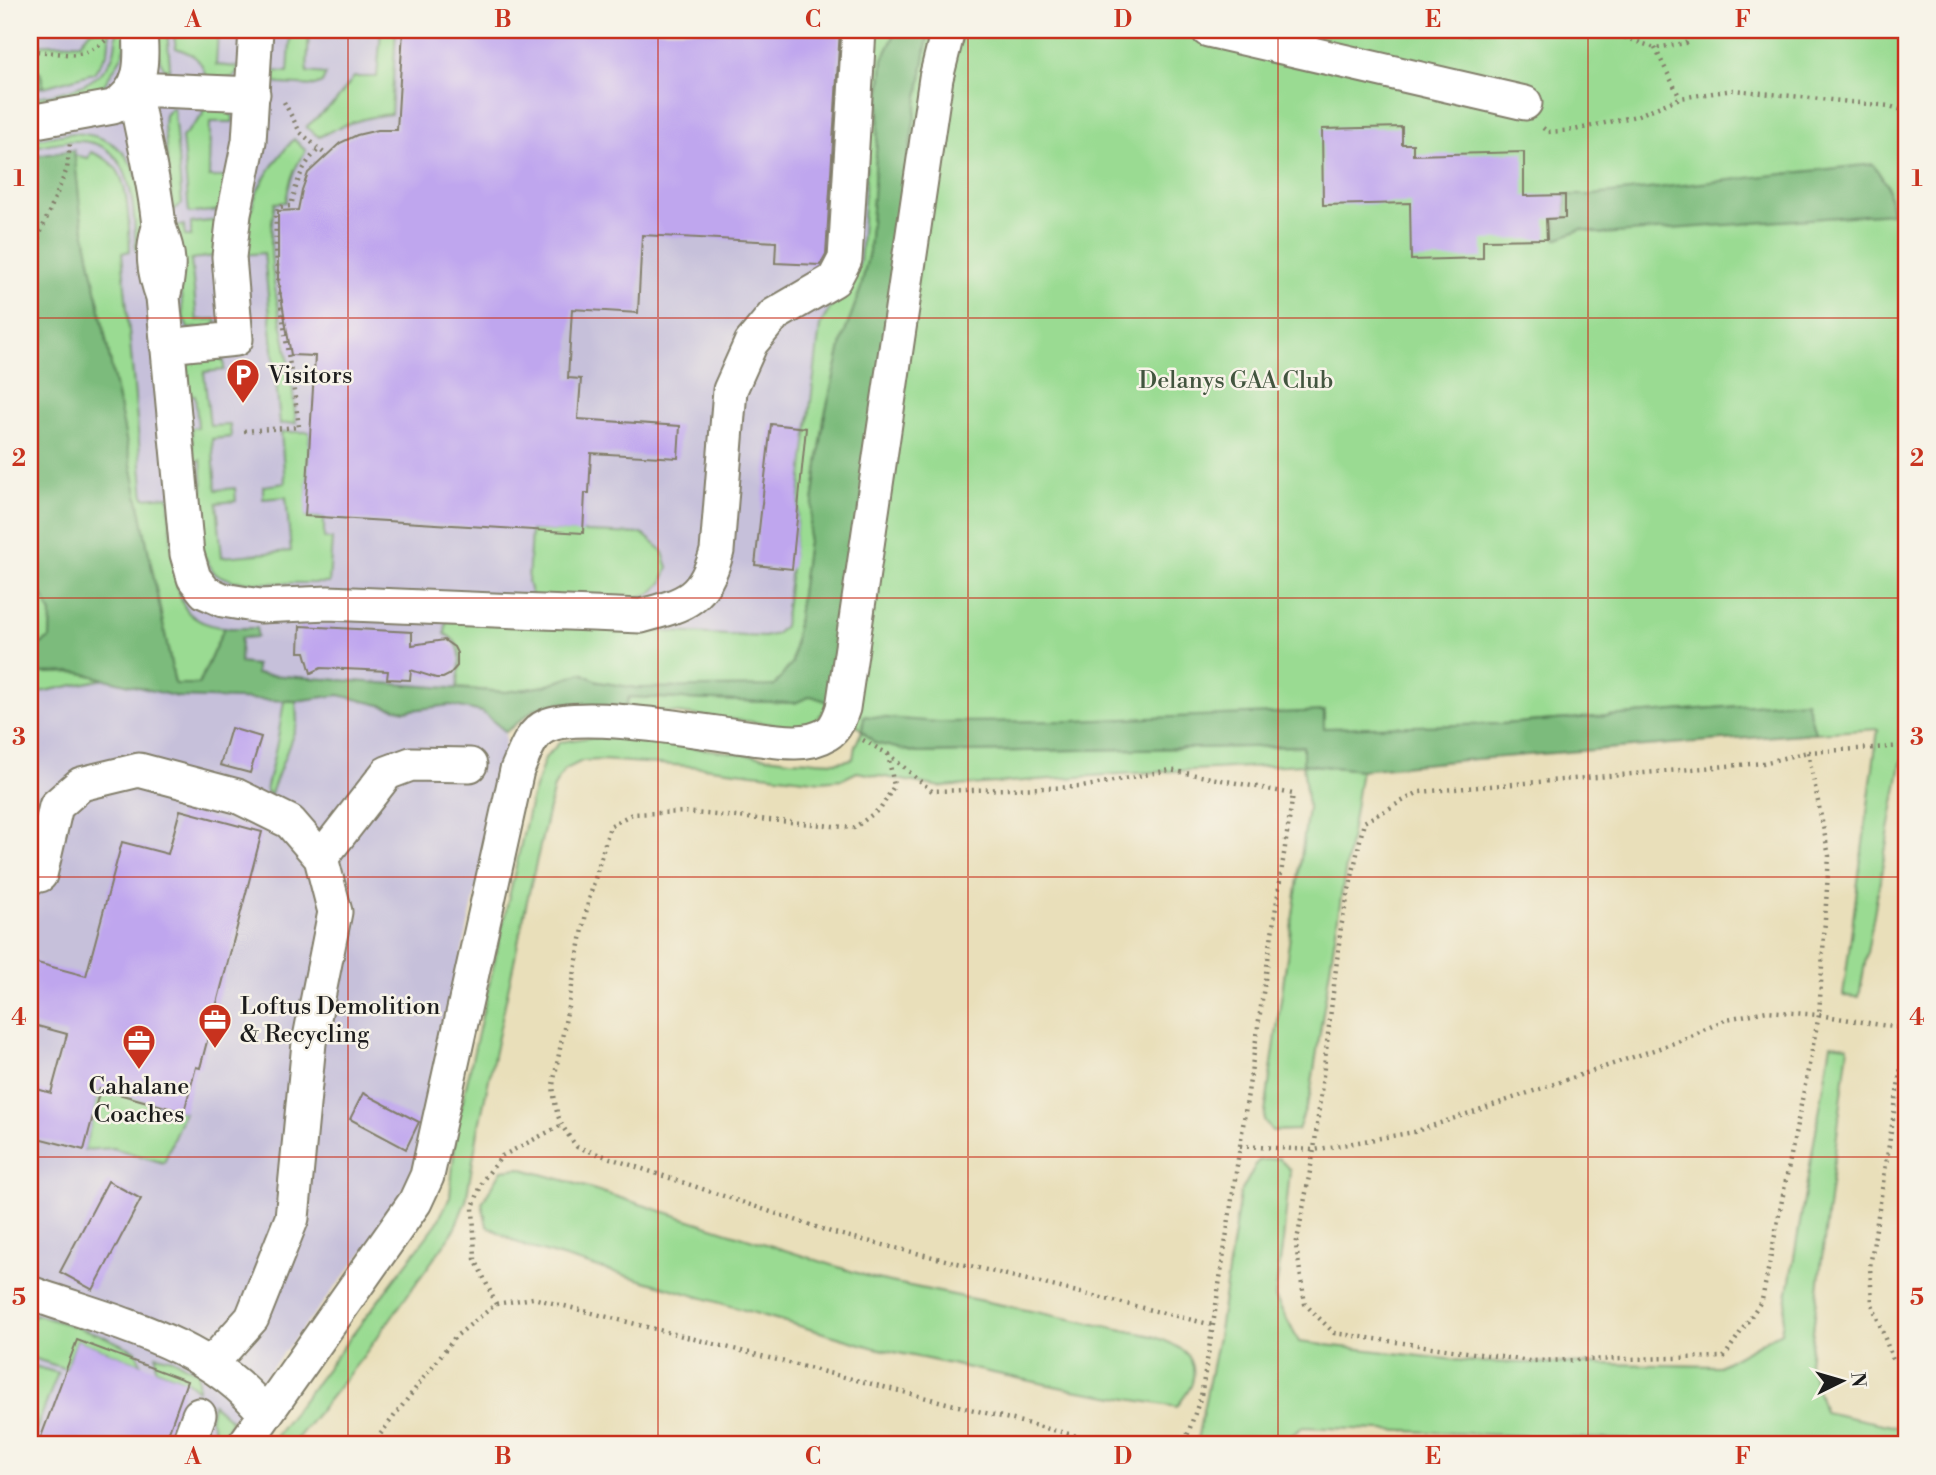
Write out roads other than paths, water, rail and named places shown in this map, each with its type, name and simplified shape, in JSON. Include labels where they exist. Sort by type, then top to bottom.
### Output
[{"type":"lane","points":[[30,122],[113,107],[123,101],[134,89],[141,74],[140,30]]},
{"type":"lane","points":[[167,346],[236,339],[229,257],[234,214],[249,141],[267,94],[256,30]]},
{"type":"lane","points":[[134,89],[151,165],[159,227],[154,245],[154,262],[163,297],[187,554],[194,578],[205,592],[223,600],[260,606],[328,603],[641,616],[675,607],[695,596],[711,576],[717,551],[730,390],[751,343],[774,315],[834,280],[845,259],[859,30]]},
{"type":"lane","points":[[244,1445],[415,1202],[427,1176],[517,770],[528,744],[543,727],[563,721],[612,721],[783,741],[812,741],[830,733],[838,720],[843,708],[936,78],[948,30]]},
{"type":"lane","points":[[1208,30],[1530,112]]},
{"type":"lane","points":[[134,89],[267,94]]},
{"type":"lane","points":[[321,858],[387,773],[411,764],[470,765]]},
{"type":"lane","points":[[40,875],[56,806],[81,784],[139,770],[237,796],[290,822],[321,858],[335,912],[309,1043],[292,1217],[251,1318],[211,1364]]},
{"type":"lane","points":[[30,1293],[160,1338],[211,1364],[251,1396],[265,1414]]},
{"type":"place","name":"Visitors","points":[[243,405]]},
{"type":"place","name":"Loftus Demolition & Recycling","points":[[215,1050]]},
{"type":"place","name":"Cahalane Coaches","points":[[139,1071]]},
{"type":"park label","name":"Delanys GAA Club","points":[[1236,380]]}]
